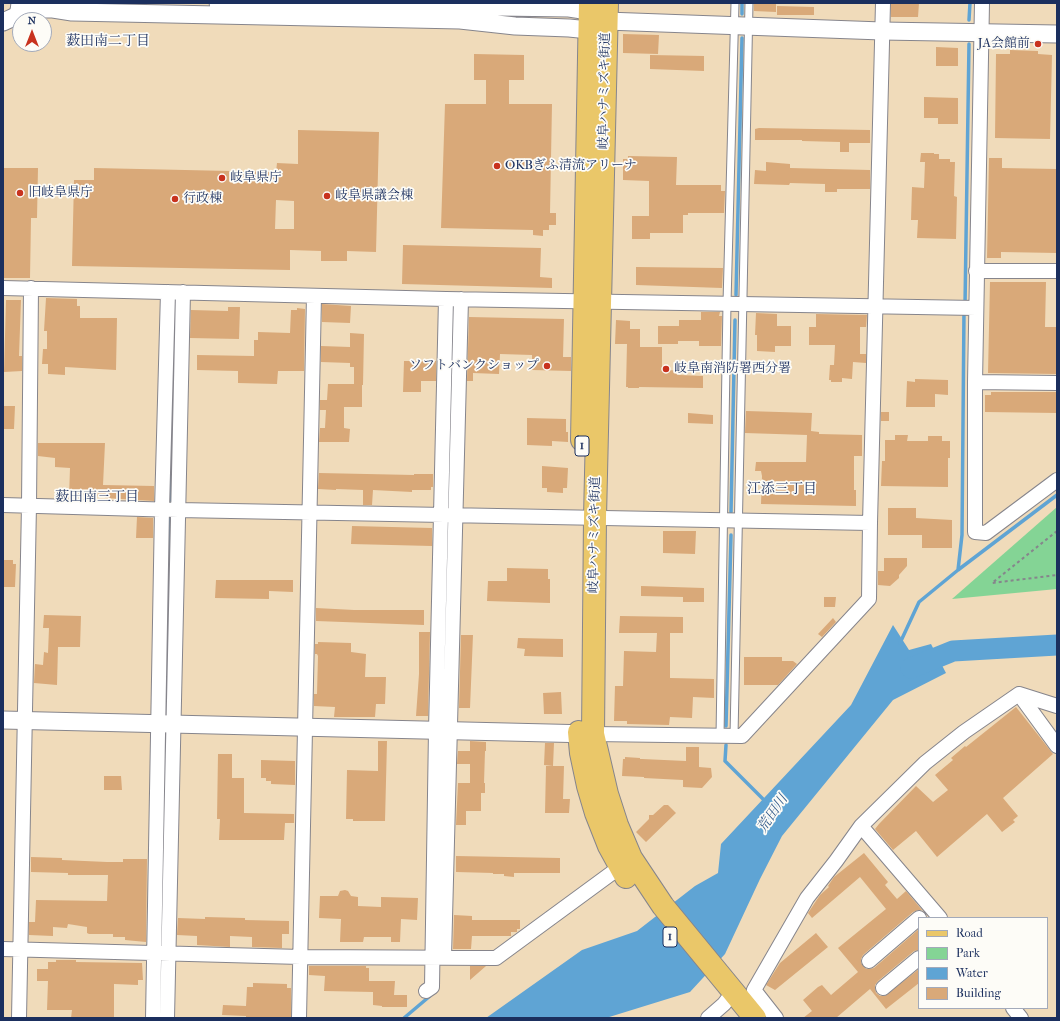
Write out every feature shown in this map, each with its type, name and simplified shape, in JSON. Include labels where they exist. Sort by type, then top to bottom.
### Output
[{"type":"main road","name":"岐阜ハナミズキ街道","points":[[596,14],[586,734],[617,825],[631,858],[629,873],[664,906],[723,1001],[755,1018]]},
{"type":"street","points":[[218,3],[570,8],[596,14],[742,25],[882,31],[1057,34]]},
{"type":"street","points":[[3,720],[586,734],[742,736],[869,599],[883,3]]},
{"type":"street","points":[[982,3],[974,308],[975,532],[986,533],[1057,480]]},
{"type":"street","points":[[3,22],[16,16],[19,7],[28,9],[53,9],[72,12],[460,20],[515,26],[596,14]]},
{"type":"street","points":[[976,271],[1057,271]]},
{"type":"street","points":[[3,288],[446,299],[974,308]]},
{"type":"street","points":[[19,1018],[32,288]]},
{"type":"street","points":[[167,1018],[162,953],[166,724],[162,509],[168,292]]},
{"type":"street","points":[[166,724],[178,510],[183,292]]},
{"type":"street","points":[[299,1018],[314,296]]},
{"type":"street","points":[[446,299],[449,515]]},
{"type":"street","points":[[426,991],[432,987],[438,957],[449,515],[461,299]]},
{"type":"street","points":[[975,382],[1057,383]]},
{"type":"street","points":[[3,505],[178,510],[870,523]]},
{"type":"street","points":[[1019,694],[1057,706]]},
{"type":"street","points":[[1019,694],[1057,746]]},
{"type":"street","points":[[776,1018],[754,990],[807,898],[861,826],[924,763],[964,732],[1019,694]]},
{"type":"street","points":[[861,826],[935,913],[922,917]]},
{"type":"street","points":[[3,949],[300,957],[496,958],[629,873]]},
{"type":"street","points":[[869,961],[918,919]]},
{"type":"street","points":[[153,1018],[162,953]]},
{"type":"street","points":[[883,988],[918,959]]},
{"type":"street","points":[[1014,1009],[1021,1018]]},
{"type":"lane","points":[[727,736],[738,520],[743,304],[742,25],[734,3]]},
{"type":"lane","points":[[727,736],[724,520],[726,303],[742,25],[750,3]]},
{"type":"path","points":[[1057,531],[992,583],[1057,575]]},
{"type":"green space","points":[[1057,507],[1057,589],[952,599]]},
{"type":"water","points":[[893,625],[909,650],[931,644],[946,673],[893,700],[782,836],[725,954],[690,992],[606,1018],[486,1018],[582,950],[637,931],[695,886],[718,873],[721,844],[851,705]]},
{"type":"building","points":[[754,3],[776,3],[776,12],[754,11]]},
{"type":"building","points":[[891,3],[919,3],[918,17],[891,17]]},
{"type":"building","points":[[777,6],[814,7],[814,15],[777,15]]},
{"type":"building","points":[[623,34],[659,35],[658,54],[623,53]]},
{"type":"building","points":[[936,47],[958,48],[958,66],[936,66]]},
{"type":"building","points":[[1010,50],[1038,51],[1038,54],[1052,55],[1050,139],[995,138],[996,54],[1010,54]]},
{"type":"building","name":"OKBぎふ清流アリーナ","points":[[474,54],[524,55],[524,80],[509,80],[509,104],[552,104],[550,213],[556,213],[556,225],[549,225],[549,230],[543,230],[543,236],[533,235],[533,230],[441,228],[445,104],[486,104],[486,80],[474,80]]},
{"type":"building","points":[[650,55],[704,56],[704,71],[650,69]]},
{"type":"building","points":[[924,97],[958,98],[958,124],[938,124],[938,118],[924,118]]},
{"type":"building","points":[[755,129],[870,130],[870,143],[849,143],[849,152],[840,152],[840,142],[755,140]]},
{"type":"building","points":[[298,130],[379,132],[376,252],[347,251],[347,261],[321,261],[321,251],[290,250],[290,270],[72,266],[74,180],[94,180],[94,168],[276,172],[277,163],[298,164]],"holes":[[[276,200],[294,201],[294,229],[275,229]]]},
{"type":"building","points":[[921,153],[939,154],[939,159],[950,159],[950,162],[955,162],[954,196],[957,197],[956,239],[917,238],[918,220],[911,220],[912,187],[924,188],[925,162],[920,162]]},
{"type":"building","points":[[628,156],[677,157],[676,185],[721,185],[721,191],[725,191],[724,213],[688,213],[688,215],[683,215],[683,233],[650,233],[650,239],[632,239],[632,216],[649,216],[649,181],[623,180],[623,159],[628,159]]},
{"type":"building","points":[[989,158],[1002,158],[1002,168],[1057,169],[1057,253],[1001,252],[1001,258],[987,258]]},
{"type":"building","points":[[766,162],[790,164],[790,168],[870,170],[870,189],[837,189],[837,192],[825,192],[825,184],[754,184],[755,170],[766,171]]},
{"type":"building","points":[[3,168],[38,168],[37,218],[31,218],[30,278],[3,278]]},
{"type":"building","points":[[403,245],[541,248],[540,277],[552,278],[552,288],[402,284]]},
{"type":"building","points":[[636,267],[723,268],[722,288],[636,285]]},
{"type":"building","points":[[990,282],[1046,282],[1045,327],[1057,327],[1057,374],[988,373]]},
{"type":"building","points":[[46,298],[77,299],[77,306],[80,306],[80,318],[117,318],[116,370],[65,367],[65,375],[48,374],[48,364],[42,364],[43,349],[47,349],[47,331],[44,331]]},
{"type":"building","points":[[6,300],[21,300],[19,356],[22,356],[22,371],[4,372]]},
{"type":"building","points":[[322,304],[351,306],[350,323],[322,322]]},
{"type":"building","points":[[228,307],[240,307],[239,339],[190,338],[191,310],[228,311]]},
{"type":"building","points":[[297,308],[305,309],[304,371],[278,371],[277,384],[238,383],[238,371],[197,370],[197,355],[254,356],[254,340],[258,340],[258,332],[290,333],[291,310],[297,310]]},
{"type":"building","points":[[701,312],[720,312],[719,316],[722,316],[721,346],[699,346],[699,341],[678,341],[678,344],[658,344],[658,326],[679,326],[679,320],[701,320]]},
{"type":"building","points":[[756,313],[777,314],[777,326],[791,326],[791,346],[775,346],[775,352],[757,351],[757,335],[755,335]]},
{"type":"building","points":[[816,314],[867,315],[866,327],[860,327],[860,354],[866,354],[866,363],[853,362],[852,379],[842,378],[842,382],[831,382],[831,380],[829,380],[830,365],[834,365],[835,345],[809,345],[809,327],[816,327]]},
{"type":"building","points":[[469,317],[564,319],[563,357],[571,357],[571,371],[532,370],[532,355],[500,354],[499,374],[473,373],[473,381],[467,381]]},
{"type":"building","name":"岐阜南消防署西分署","points":[[616,320],[630,321],[630,329],[640,329],[640,347],[662,347],[662,368],[669,368],[669,370],[679,371],[679,375],[703,376],[703,388],[626,387],[627,344],[615,344]]},
{"type":"building","points":[[350,333],[364,334],[362,407],[344,407],[344,428],[350,429],[349,442],[319,442],[320,428],[325,428],[326,410],[320,410],[320,400],[327,400],[328,384],[354,384],[354,367],[350,367],[350,363],[321,362],[321,346],[350,347]]},
{"type":"building","points":[[404,361],[436,361],[436,381],[421,381],[421,392],[403,392]]},
{"type":"building","points":[[915,379],[948,380],[948,395],[935,394],[935,407],[906,407],[907,381],[915,382]]},
{"type":"building","points":[[991,392],[1057,392],[1057,413],[985,412],[985,395],[991,395]]},
{"type":"building","points":[[3,406],[15,406],[14,429],[3,429]]},
{"type":"building","points":[[746,411],[812,413],[811,431],[819,432],[819,434],[862,435],[862,456],[854,456],[854,490],[856,490],[856,506],[761,504],[762,476],[761,471],[755,471],[756,462],[806,462],[807,435],[745,433]]},
{"type":"building","points":[[881,412],[889,412],[889,421],[881,421]]},
{"type":"building","points":[[688,413],[713,415],[713,424],[688,423]]},
{"type":"building","points":[[527,418],[566,419],[568,442],[552,441],[552,446],[527,445]]},
{"type":"building","points":[[895,435],[908,435],[907,441],[928,441],[928,436],[942,436],[942,441],[950,441],[950,458],[948,458],[948,487],[881,486],[882,461],[885,461],[885,440],[895,440]]},
{"type":"building","points":[[38,443],[105,443],[103,485],[154,486],[154,501],[79,495],[79,499],[69,498],[70,468],[55,467],[55,458],[38,456]]},
{"type":"building","points":[[542,466],[568,468],[567,488],[563,488],[563,493],[547,492],[547,488],[542,488]]},
{"type":"building","points":[[319,473],[433,474],[433,487],[431,487],[431,490],[412,490],[412,492],[373,490],[372,505],[363,505],[363,490],[318,489]]},
{"type":"building","points":[[888,508],[916,508],[916,518],[952,520],[952,548],[922,548],[922,535],[888,535]]},
{"type":"building","points":[[137,517],[153,518],[153,538],[136,538]]},
{"type":"building","points":[[352,526],[432,528],[432,546],[351,544]]},
{"type":"building","points":[[663,531],[696,531],[695,554],[663,553]]},
{"type":"building","points":[[884,558],[907,558],[907,566],[899,575],[899,578],[890,586],[878,585],[878,571],[884,571]]},
{"type":"building","points":[[3,560],[13,560],[13,564],[16,564],[15,587],[3,587]]},
{"type":"building","points":[[507,568],[548,569],[548,579],[550,579],[550,603],[487,601],[488,581],[507,581]]},
{"type":"building","points":[[216,580],[293,580],[293,592],[269,591],[269,599],[215,598]]},
{"type":"building","points":[[641,586],[704,588],[704,602],[683,602],[683,597],[641,596]]},
{"type":"building","points":[[824,597],[836,597],[835,607],[824,607]]},
{"type":"building","points":[[316,608],[354,610],[424,610],[424,625],[316,621]]},
{"type":"building","points":[[44,615],[81,616],[80,647],[58,647],[57,685],[34,683],[35,664],[43,665],[44,652],[48,653],[49,628],[43,628]]},
{"type":"building","points":[[620,616],[683,617],[683,633],[670,633],[670,678],[714,679],[714,698],[693,697],[692,718],[670,717],[669,725],[627,724],[627,721],[614,721],[615,686],[623,686],[624,651],[656,652],[657,633],[619,633]]},
{"type":"building","points":[[833,618],[836,622],[822,637],[818,634]]},
{"type":"building","points":[[419,632],[430,632],[428,716],[416,716],[419,674]]},
{"type":"building","points":[[461,635],[473,635],[470,708],[459,708]]},
{"type":"building","points":[[518,638],[563,639],[563,657],[524,656],[525,649],[517,648]]},
{"type":"building","points":[[318,642],[351,643],[351,652],[366,654],[365,677],[386,677],[385,704],[376,704],[375,717],[334,717],[335,707],[314,706],[314,694],[317,694],[318,656],[315,654],[315,644],[318,644]]},
{"type":"building","points":[[744,657],[782,657],[782,661],[793,661],[797,664],[778,685],[744,685]]},
{"type":"building","points":[[561,692],[562,714],[544,714],[543,693]]},
{"type":"building","points":[[1016,707],[1053,754],[1003,798],[1018,816],[1013,820],[1015,822],[1002,832],[987,814],[937,857],[916,831],[893,850],[875,829],[879,824],[916,786],[933,802],[948,790],[935,775],[953,760],[951,758],[965,746],[966,747]]},
{"type":"building","points":[[378,741],[387,741],[385,821],[353,821],[353,819],[346,819],[347,770],[378,771]]},
{"type":"building","points":[[470,741],[486,742],[485,793],[481,793],[481,811],[466,811],[466,825],[456,825],[458,783],[470,783],[470,764],[457,764],[458,751],[470,751]]},
{"type":"building","points":[[545,743],[554,743],[553,766],[544,765]]},
{"type":"building","points":[[686,747],[699,747],[699,767],[711,768],[712,777],[702,788],[683,787],[683,780],[622,776],[623,759],[625,759],[625,757],[686,761]]},
{"type":"building","points":[[218,754],[232,754],[232,778],[244,778],[244,813],[294,814],[294,823],[285,823],[284,840],[219,840],[220,819],[217,819]]},
{"type":"building","points":[[261,760],[295,761],[295,785],[271,784],[271,781],[266,781],[266,778],[261,778]]},
{"type":"building","points":[[546,766],[564,766],[563,799],[570,799],[569,813],[545,813]]},
{"type":"building","points":[[104,776],[121,776],[122,790],[104,790]]},
{"type":"building","points":[[664,805],[668,805],[676,813],[646,842],[636,832],[649,819],[649,815],[653,815]]},
{"type":"building","points":[[864,853],[888,882],[885,885],[897,899],[906,891],[922,910],[913,912],[863,955],[861,959],[861,963],[866,969],[874,968],[918,930],[918,950],[914,951],[878,981],[875,985],[875,989],[876,993],[880,996],[885,996],[918,970],[918,984],[886,1009],[870,989],[836,1018],[803,1018],[812,1011],[803,1000],[818,987],[822,985],[831,995],[858,972],[838,948],[886,909],[860,877],[812,918],[808,913],[820,895],[829,887],[828,886],[834,877]]},
{"type":"building","points":[[456,856],[560,858],[560,873],[514,873],[514,877],[493,873],[456,872]]},
{"type":"building","points":[[31,857],[107,862],[123,862],[123,859],[147,859],[146,942],[125,940],[125,937],[113,937],[113,934],[89,934],[87,933],[87,927],[68,924],[67,928],[53,927],[53,936],[29,935],[29,922],[35,922],[36,900],[107,901],[108,875],[68,875],[68,873],[31,872]]},
{"type":"building","points":[[340,891],[348,891],[351,896],[358,897],[358,906],[381,907],[381,897],[418,898],[417,920],[401,919],[400,942],[391,942],[391,937],[364,937],[363,942],[340,942],[341,919],[319,918],[320,896],[338,896]]},
{"type":"building","points":[[454,915],[472,916],[472,920],[520,920],[520,929],[517,929],[517,932],[511,932],[511,936],[472,936],[471,949],[453,949]]},
{"type":"building","points":[[205,917],[289,921],[289,934],[282,934],[282,948],[252,947],[252,937],[230,936],[230,947],[197,945],[197,936],[177,935],[178,918],[205,919]]},
{"type":"building","points":[[816,933],[828,947],[775,990],[766,985],[780,963]]},
{"type":"building","points":[[56,960],[76,960],[76,962],[142,963],[143,980],[138,980],[138,985],[114,984],[114,1018],[71,1018],[72,1010],[47,1010],[48,981],[37,981],[37,969],[48,969],[48,962],[56,962]]},
{"type":"building","points":[[309,966],[366,966],[366,968],[369,968],[369,981],[395,981],[394,995],[407,995],[407,1007],[382,1007],[373,1005],[373,992],[324,991],[325,976],[309,975]]},
{"type":"building","points":[[470,966],[486,966],[470,980]]},
{"type":"building","points":[[253,983],[287,984],[287,988],[291,988],[291,1018],[246,1018],[246,1016],[222,1015],[223,1005],[246,1006],[247,987],[253,987]]},
{"type":"waterway","points":[[742,3],[742,14]]},
{"type":"waterway","points":[[969,20],[970,3]]},
{"type":"waterway","points":[[736,295],[742,38]]},
{"type":"waterway","points":[[965,305],[969,44]]},
{"type":"waterway","points":[[958,570],[962,535],[964,311]]},
{"type":"waterway","points":[[731,512],[735,320]]},
{"type":"waterway","points":[[171,500],[173,353]]},
{"type":"waterway","points":[[448,499],[450,444]]},
{"type":"waterway","points":[[900,643],[919,602],[958,570],[1057,495]]},
{"type":"waterway","points":[[166,709],[170,519]]},
{"type":"waterway","points":[[726,726],[731,535]]},
{"type":"waterway","name":"荒田川","points":[[911,668],[953,651],[1057,645]]},
{"type":"waterway","points":[[164,794],[165,735]]},
{"type":"waterway","points":[[726,745],[725,761],[765,801]]},
{"type":"waterway","points":[[404,1018],[430,996]]},
{"type":"place","name":"JA会館前","points":[[1038,44]]},
{"type":"place","name":"OKBぎふ清流アリーナ","points":[[497,166]]},
{"type":"place","name":"岐阜県庁","points":[[222,178]]},
{"type":"place","name":"旧岐阜県庁","points":[[20,193]]},
{"type":"place","name":"岐阜県議会棟","points":[[327,196]]},
{"type":"place","name":"行政棟","points":[[175,199]]},
{"type":"place","name":"ソフトバンクショップ","points":[[547,366]]},
{"type":"place","name":"岐阜南消防署西分署","points":[[666,369]]},
{"type":"district","name":"薮田南二丁目","points":[[108,42]]},
{"type":"district","name":"江添三丁目","points":[[782,490]]},
{"type":"district","name":"薮田南三丁目","points":[[97,498]]}]
